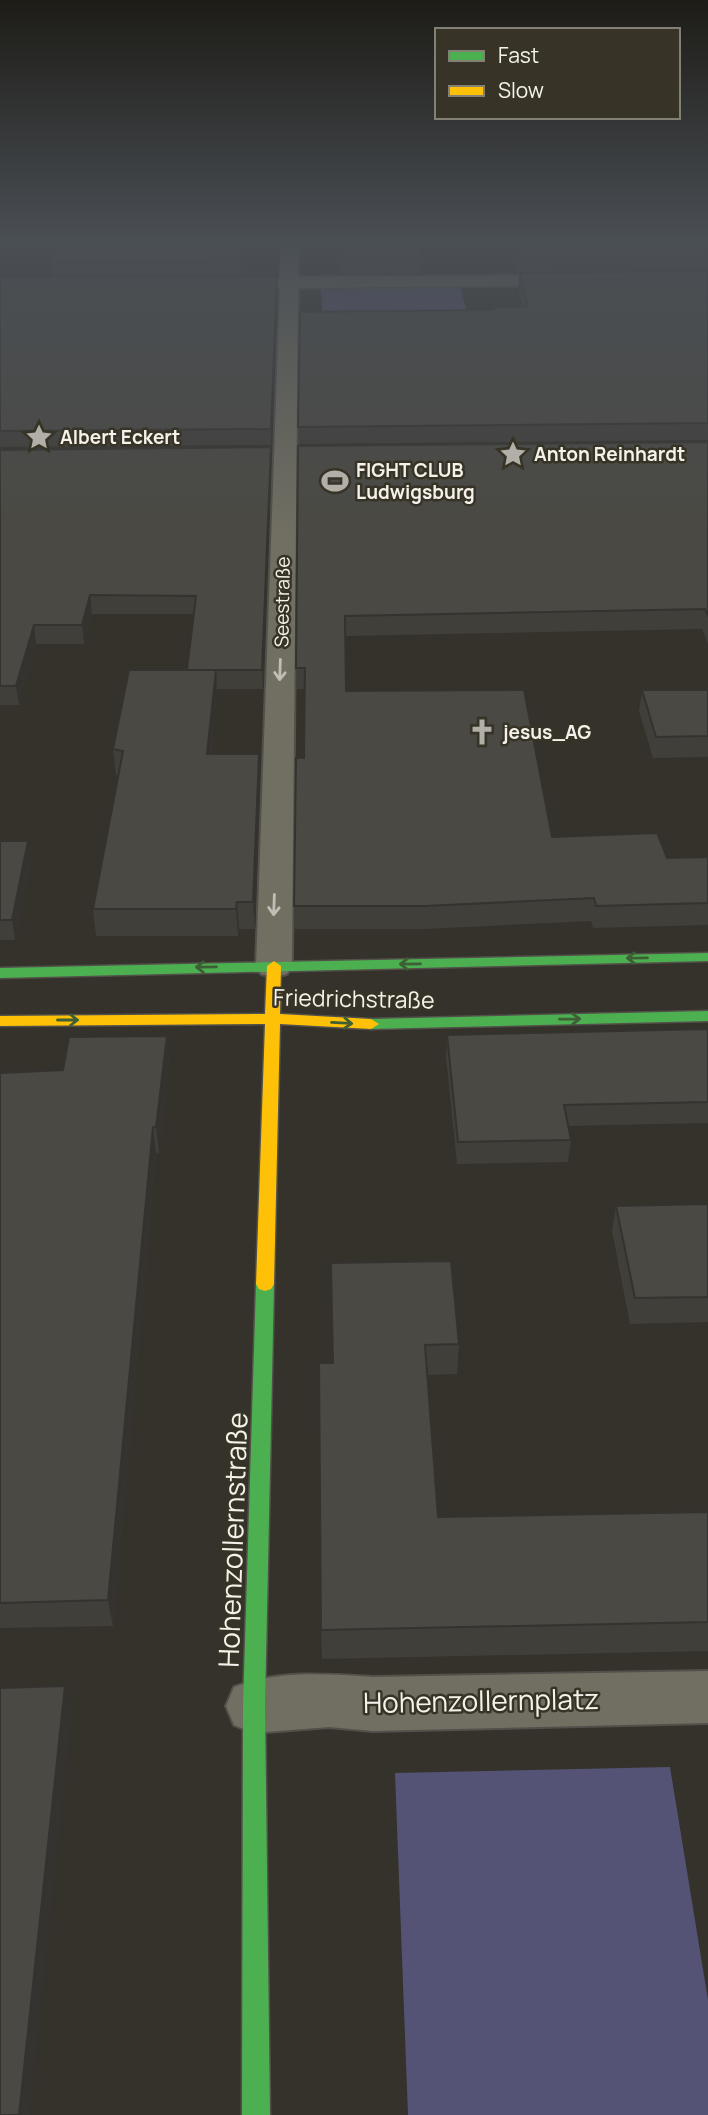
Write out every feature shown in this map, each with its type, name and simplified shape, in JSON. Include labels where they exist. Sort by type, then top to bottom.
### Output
[{"type":"main road","name":"Friedrichstraße","points":[[0,973],[707,957]]},
{"type":"main road","name":"Hohenzollernstraße","points":[[256,2115],[254,1706],[274,966]]},
{"type":"main road","name":"Friedrichstraße","points":[[0,1021],[274,1019],[362,1024],[708,1016]]},
{"type":"street","name":"Seestraße","points":[[274,966],[288,338]]},
{"type":"street","name":"Hohenzollernplatz","points":[[254,1706],[329,1701],[373,1704],[708,1697]]},
{"type":"shaded area","points":[[670,1767],[708,2000],[708,2115],[408,2115],[395,1773]]},
{"type":"building","points":[[0,338],[275,338],[271,429],[0,431]]},
{"type":"building","points":[[300,338],[708,338],[708,423],[298,427]]},
{"type":"building","points":[[708,442],[708,616],[705,609],[345,616],[346,691],[524,690],[552,837],[657,833],[667,858],[708,857],[708,903],[596,906],[594,898],[425,906],[294,906],[296,758],[304,758],[305,668],[296,668],[298,446]]},
{"type":"building","points":[[271,447],[262,670],[187,670],[196,596],[90,595],[82,625],[34,625],[16,686],[0,686],[0,450]]},
{"type":"building","points":[[129,670],[216,670],[207,754],[259,754],[253,902],[237,902],[236,909],[93,909],[123,751],[113,749]]},
{"type":"building","points":[[642,690],[708,690],[708,736],[656,737]]},
{"type":"building","points":[[0,841],[28,841],[12,920],[0,920]]},
{"type":"building","points":[[708,1029],[708,1102],[564,1105],[571,1140],[458,1142],[447,1035]]},
{"type":"building","points":[[167,1036],[156,1127],[153,1127],[108,1600],[0,1603],[0,1073],[63,1070],[69,1037]]},
{"type":"building","points":[[708,1204],[708,1297],[635,1298],[616,1206]]},
{"type":"building","points":[[451,1261],[459,1344],[425,1345],[438,1517],[708,1512],[708,1622],[321,1630],[319,1363],[333,1363],[331,1263]]},
{"type":"building","points":[[65,1686],[19,2115],[0,2115],[0,1688]]},
{"type":"traffic: fast","points":[[0,973],[708,957]]},
{"type":"traffic: fast","points":[[371,1024],[708,1016]]},
{"type":"traffic: fast","points":[[256,2115],[254,1706],[265,1284]]},
{"type":"traffic: slow","points":[[265,1284],[274,966]]},
{"type":"traffic: slow","points":[[0,1021],[274,1019],[371,1024]]},
{"type":"place","name":"Albert Eckert","points":[[39,437]]},
{"type":"place","name":"Anton Reinhardt","points":[[513,454]]},
{"type":"place","name":"FIGHT CLUB Ludwigsburg","points":[[335,481]]},
{"type":"place","name":"jesus_AG","points":[[482,732]]}]
